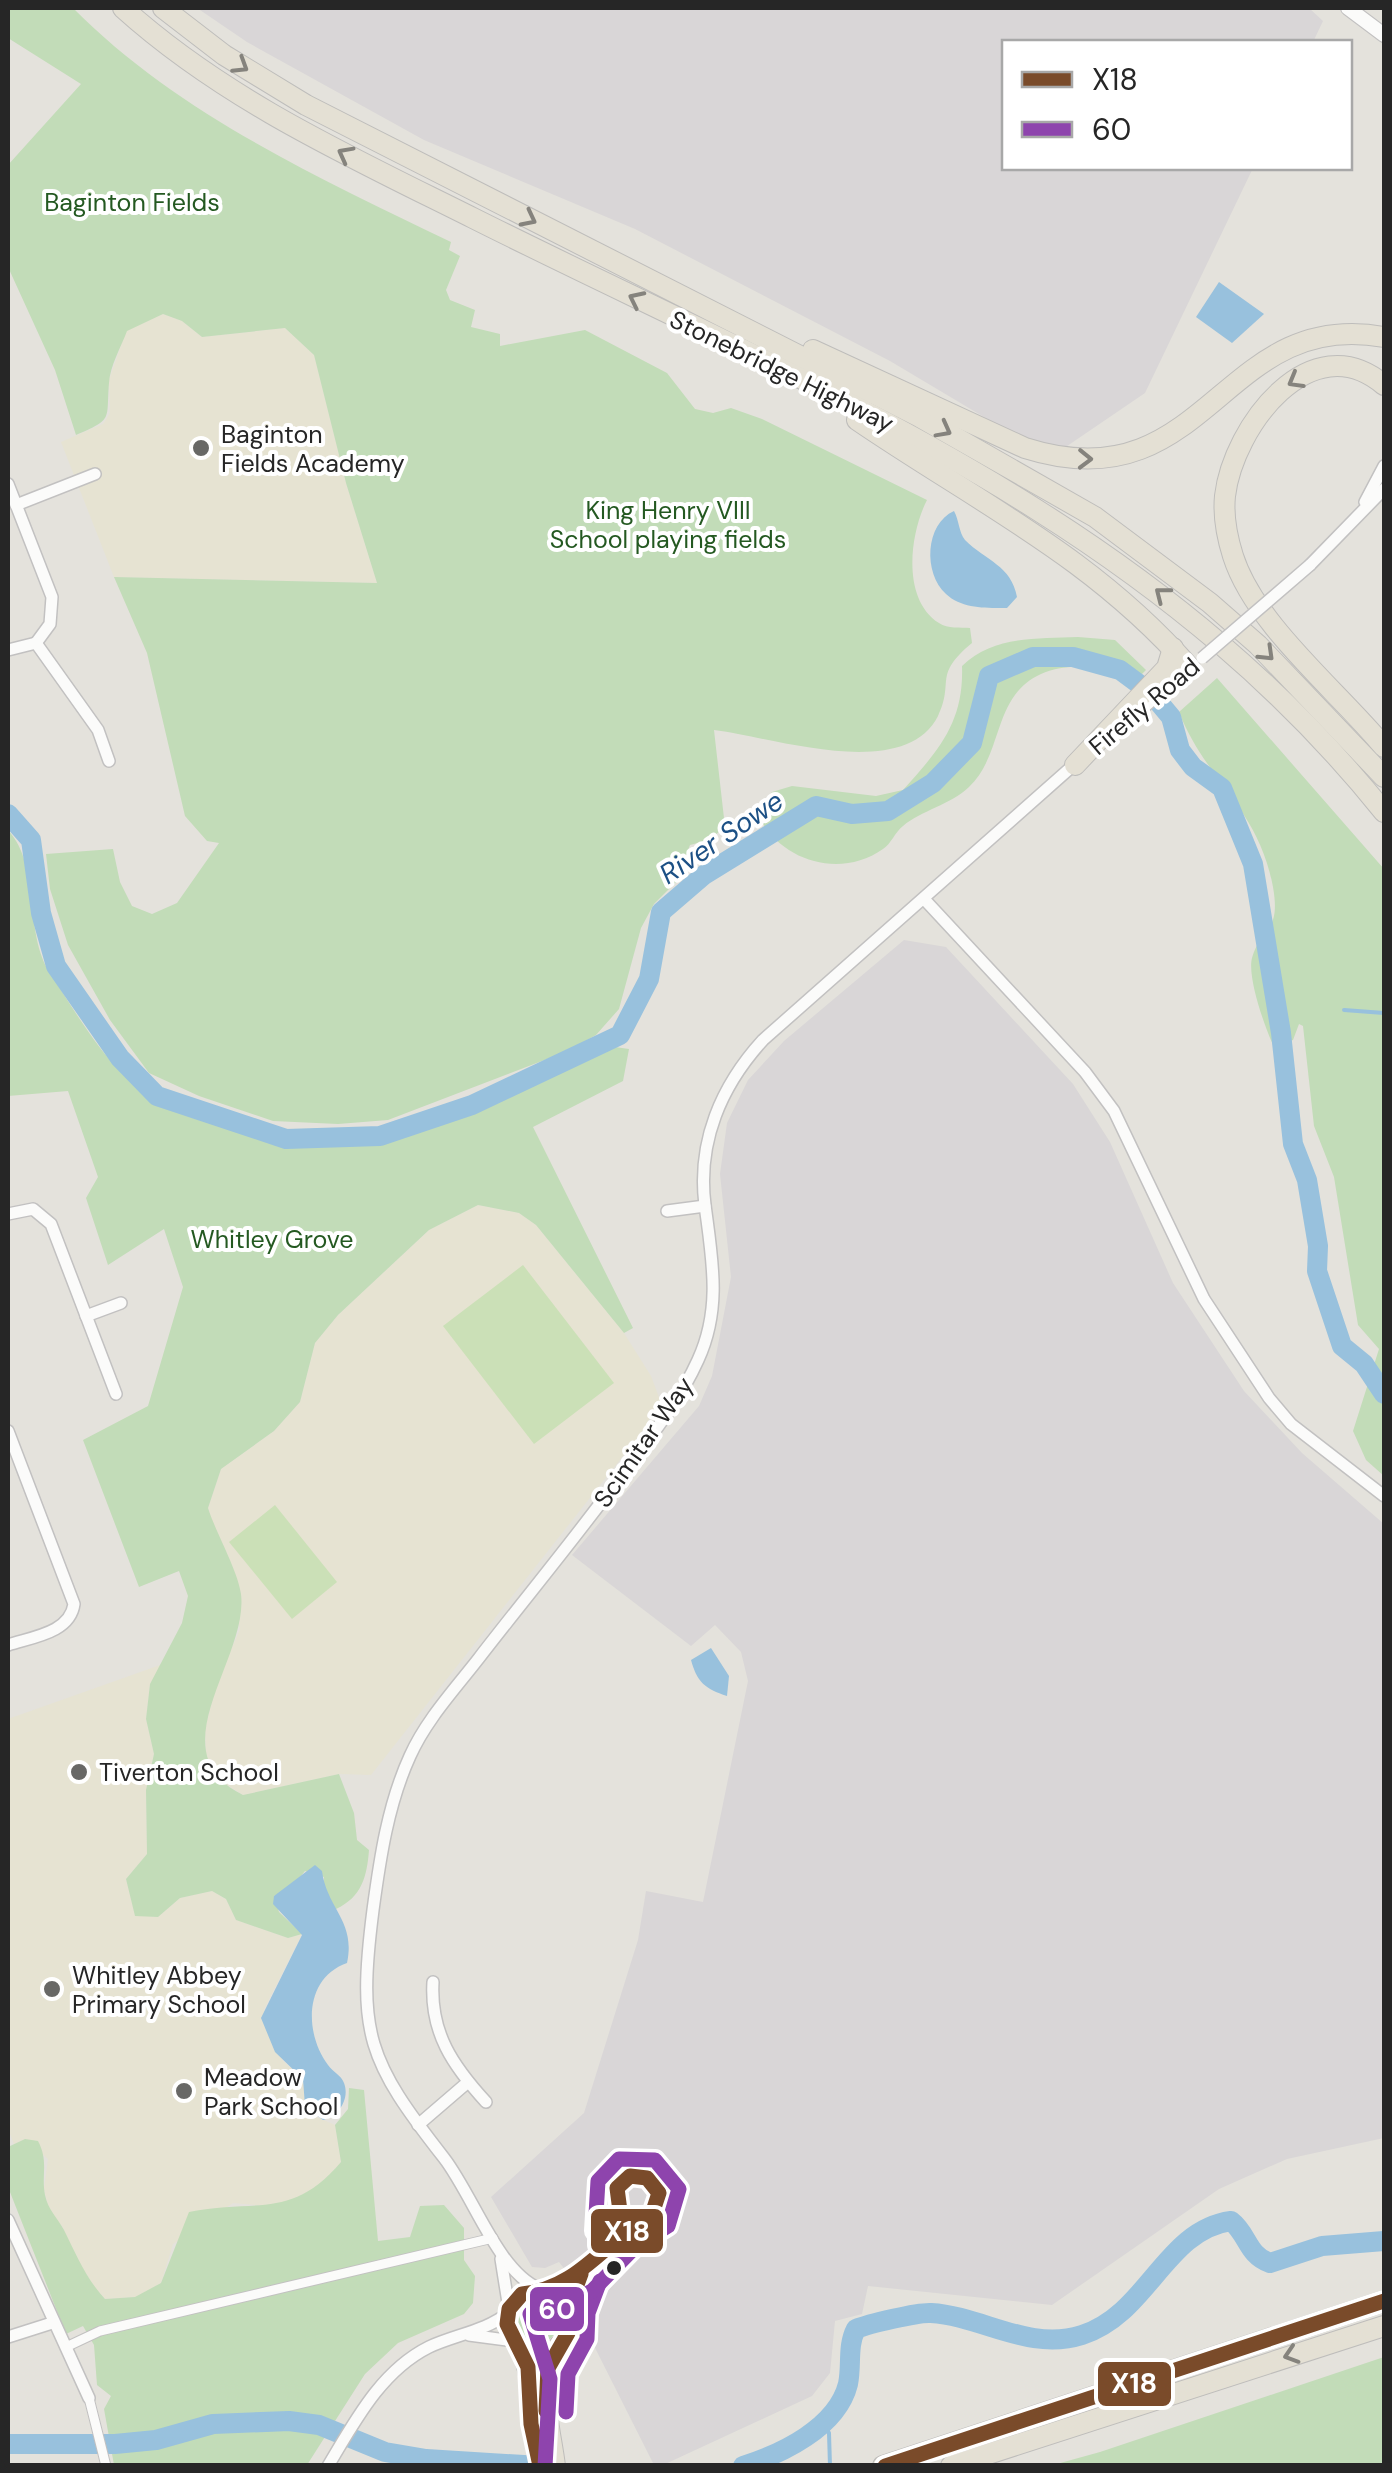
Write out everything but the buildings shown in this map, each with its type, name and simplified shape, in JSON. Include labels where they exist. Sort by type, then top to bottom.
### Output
[{"type":"highway","name":"Stonebridge Highway","points":[[123,8],[173,50],[282,119],[959,460],[1070,527],[1135,573],[1277,693],[1384,812]]},
{"type":"highway","name":"Stonebridge Highway","points":[[163,8],[224,55],[306,105],[1020,470],[1123,536],[1258,645],[1384,777]]},
{"type":"highway","points":[[735,324],[862,370],[1025,448],[1054,457],[1093,461],[1143,450],[1172,436],[1256,366],[1302,339],[1336,333],[1384,336]]},
{"type":"highway","points":[[1384,386],[1356,368],[1329,367],[1290,383],[1244,436],[1225,497],[1225,524],[1242,580],[1384,747]]},
{"type":"highway","points":[[800,380],[1077,561],[1128,601],[1182,664],[1075,765]]},
{"type":"highway","points":[[882,2466],[1384,2301]]},
{"type":"highway","points":[[951,2466],[1384,2326]]},
{"type":"highway","points":[[517,2344],[528,2367],[536,2453],[555,2466]]},
{"type":"highway","points":[[536,2453],[548,2368],[559,2346]]},
{"type":"highway","points":[[967,2466],[1018,2444]]},
{"type":"street","points":[[1348,8],[1384,36]]},
{"type":"street","name":"Firefly Road","points":[[1361,510],[1384,466]]},
{"type":"street","points":[[16,505],[94,474]]},
{"type":"street","points":[[8,484],[52,597],[50,624],[36,643],[8,650]]},
{"type":"street","name":"Firefly Road","points":[[1182,664],[1310,564],[1384,489]]},
{"type":"street","points":[[36,643],[98,730],[109,761]]},
{"type":"street","name":"Firefly Road","points":[[924,900],[1075,765]]},
{"type":"street","points":[[924,900],[1074,1059],[1114,1111],[1146,1168],[1204,1298],[1268,1398],[1291,1424],[1384,1496]]},
{"type":"street","name":"Scimitar Way","points":[[500,2255],[464,2185],[377,2063],[366,2016],[365,1974],[376,1884],[396,1791],[431,1719],[610,1491],[676,1404],[690,1378],[701,1354],[714,1298],[716,1260],[705,1206],[704,1174],[712,1124],[735,1074],[764,1040],[924,900]]},
{"type":"street","points":[[666,1211],[705,1206]]},
{"type":"street","points":[[8,1214],[28,1208],[48,1218],[116,1394]]},
{"type":"street","points":[[86,1316],[121,1303]]},
{"type":"street","points":[[8,1430],[74,1604],[71,1617],[61,1627],[8,1645]]},
{"type":"street","points":[[433,1982],[436,2028],[468,2082],[486,2102]]},
{"type":"street","points":[[418,2124],[468,2082]]},
{"type":"street","points":[[460,2335],[488,2334],[542,2353],[559,2346],[570,2330],[568,2309],[581,2274],[614,2238],[652,2214],[659,2201],[656,2186],[648,2178],[633,2176],[620,2184],[615,2200],[620,2211],[614,2238]]},
{"type":"street","points":[[620,2211],[638,2220]]},
{"type":"street","points":[[8,2220],[90,2404],[106,2466]]},
{"type":"street","points":[[66,2347],[100,2331],[493,2238]]},
{"type":"street","points":[[500,2255],[517,2278],[544,2290],[568,2309]]},
{"type":"street","points":[[500,2255],[517,2344]]},
{"type":"street","points":[[328,2466],[398,2367],[426,2348],[509,2310],[522,2294],[544,2290],[581,2274]]},
{"type":"street","points":[[8,2337],[52,2323]]},
{"type":"shaded area","points":[[197,8],[1309,8],[1323,21],[1314,40],[1002,40],[1002,170],[1252,170],[1145,393],[1051,457],[890,361],[635,229],[424,140],[247,42]]},
{"type":"shaded area","name":"Baginton Fields Academy","points":[[163,314],[182,321],[202,337],[285,328],[314,355],[346,483],[377,583],[114,577],[61,442],[103,424],[110,413],[109,380],[126,331]]},
{"type":"shaded area","points":[[904,940],[946,947],[1073,1084],[1110,1142],[1173,1283],[1244,1391],[1302,1453],[1384,1524],[1384,2138],[1287,2159],[1219,2189],[1052,2305],[868,2286],[862,2314],[835,2321],[830,2373],[812,2396],[663,2465],[654,2465],[589,2336],[595,2308],[559,2262],[545,2268],[532,2267],[491,2197],[584,2113],[638,1940],[646,1891],[703,1902],[748,1681],[741,1652],[715,1625],[691,1646],[572,1555],[699,1406],[712,1376],[731,1277],[720,1174],[727,1123],[748,1080],[784,1041]]},
{"type":"shaded area","points":[[478,1205],[519,1213],[536,1225],[624,1333],[651,1376],[660,1400],[642,1432],[371,1775],[339,1774],[243,1795],[216,1778],[206,1758],[205,1728],[218,1680],[240,1629],[208,1508],[221,1469],[274,1431],[300,1402],[315,1343],[338,1315],[429,1230]]},
{"type":"shaded area","name":"Meadow Park School","points":[[163,1664],[150,1684],[146,1719],[154,1754],[146,1790],[147,1854],[126,1879],[135,1915],[158,1917],[180,1898],[212,1891],[226,1899],[236,1920],[288,1938],[302,1934],[264,2009],[283,2061],[303,2079],[306,2106],[312,2115],[335,2125],[341,2162],[321,2185],[280,2207],[233,2203],[173,2244],[161,2283],[136,2297],[105,2299],[84,2276],[62,2226],[49,2211],[44,2189],[48,2159],[25,2139],[14,2144],[8,2129],[8,1719]]},
{"type":"green space","points":[[8,8],[73,8],[114,46],[204,112],[301,168],[451,242],[449,250],[460,256],[446,290],[450,300],[475,310],[471,327],[500,334],[500,346],[585,330],[667,373],[695,409],[713,413],[731,408],[762,419],[927,500],[913,547],[914,582],[919,598],[939,623],[970,628],[972,643],[948,671],[938,716],[921,736],[897,747],[867,752],[835,751],[714,730],[725,827],[709,840],[690,845],[676,882],[654,904],[641,928],[619,1009],[596,1035],[568,1051],[388,1120],[338,1124],[273,1121],[199,1096],[149,1073],[110,1020],[68,945],[50,889],[46,854],[113,849],[120,882],[132,906],[152,914],[177,903],[219,843],[207,841],[185,816],[147,653],[114,577],[377,583],[346,483],[314,355],[285,328],[202,337],[182,321],[163,314],[127,331],[111,370],[106,417],[76,435],[55,370],[8,267],[8,165],[81,84],[8,38]]},
{"type":"green space","points":[[1078,637],[1115,640],[1146,670],[1139,677],[1102,669],[1064,667],[1025,684],[1014,696],[988,759],[969,787],[911,820],[883,849],[865,859],[828,864],[793,852],[765,827],[756,810],[772,792],[792,786],[876,796],[903,790],[947,734],[959,703],[962,666],[1002,644]]},
{"type":"green space","points":[[1217,678],[1384,869],[1384,1476],[1366,1460],[1353,1431],[1379,1349],[1358,1325],[1334,1177],[1314,1126],[1303,1026],[1299,1024],[1293,1040],[1274,1047],[1254,990],[1252,958],[1274,913],[1266,859],[1244,815],[1203,757],[1179,712]]},
{"type":"green space","name":"Whitley Grove","points":[[8,830],[25,862],[42,956],[83,1024],[132,1082],[167,1104],[220,1125],[276,1138],[328,1142],[376,1139],[422,1129],[466,1113],[608,1046],[629,1049],[623,1081],[533,1127],[633,1328],[624,1333],[536,1225],[519,1213],[478,1205],[429,1230],[338,1315],[315,1343],[300,1402],[274,1431],[221,1469],[208,1508],[239,1585],[240,1620],[212,1703],[206,1730],[207,1755],[218,1777],[243,1795],[339,1774],[354,1813],[357,1840],[369,1850],[362,1885],[336,1909],[324,1893],[324,1877],[305,1871],[292,1887],[274,1896],[279,1912],[302,1934],[288,1938],[236,1920],[226,1899],[212,1891],[180,1898],[158,1917],[135,1916],[126,1879],[147,1854],[146,1790],[154,1754],[146,1719],[150,1684],[182,1623],[188,1596],[179,1571],[139,1587],[83,1440],[148,1406],[183,1287],[164,1229],[108,1265],[86,1198],[98,1177],[68,1091],[8,1096]]},
{"type":"green space","points":[[523,1265],[614,1383],[534,1444],[443,1326]]},
{"type":"green space","points":[[275,1505],[337,1582],[292,1619],[229,1542]]},
{"type":"green space","points":[[349,2088],[364,2090],[378,2241],[410,2237],[420,2206],[444,2205],[464,2228],[464,2260],[475,2276],[473,2303],[464,2314],[398,2343],[365,2374],[307,2465],[114,2465],[104,2409],[111,2396],[97,2385],[94,2345],[83,2326],[66,2334],[8,2187],[8,2147],[25,2139],[38,2141],[43,2155],[46,2200],[87,2274],[105,2299],[135,2297],[161,2283],[189,2212],[289,2200],[323,2181],[341,2162],[335,2125],[348,2109]]},
{"type":"green space","points":[[536,2300],[552,2306],[558,2322],[552,2338],[536,2344],[520,2338],[514,2322],[520,2306]]},
{"type":"green space","points":[[1384,2357],[1384,2465],[1053,2465],[1100,2452]]},
{"type":"water","points":[[1219,282],[1264,314],[1232,343],[1196,317]]},
{"type":"water","points":[[954,511],[965,540],[997,564],[1014,586],[1017,597],[1007,608],[959,603],[939,585],[933,574],[930,550],[937,526]]},
{"type":"water","points":[[711,1648],[729,1676],[727,1696],[703,1684],[693,1668],[691,1660]]},
{"type":"water","points":[[315,1865],[322,1871],[344,1925],[349,1949],[347,1963],[323,1981],[312,2008],[320,2052],[343,2080],[346,2095],[334,2115],[323,2120],[305,2106],[303,2079],[275,2052],[261,2018],[302,1935],[273,1904],[274,1896]]},
{"type":"waterway","name":"River Sowe","points":[[8,814],[31,840],[41,913],[56,966],[120,1058],[157,1096],[286,1139],[380,1136],[472,1105],[620,1035],[649,979],[661,912],[704,875],[816,806],[852,814],[888,811],[933,783],[972,743],[989,676],[1033,657],[1073,657],[1120,670],[1151,693],[1171,717],[1180,750],[1193,767],[1222,788],[1253,864],[1281,1033],[1293,1144],[1307,1180],[1318,1246],[1317,1271],[1342,1346],[1364,1364],[1384,1394]]},
{"type":"waterway","points":[[1344,1010],[1384,1013]]},
{"type":"waterway","points":[[743,2466],[806,2437],[832,2414],[848,2384],[856,2329],[931,2313],[1043,2339],[1082,2335],[1124,2310],[1189,2240],[1208,2228],[1231,2221],[1252,2250],[1270,2263],[1322,2246],[1384,2241]]},
{"type":"waterway","points":[[8,2444],[115,2444],[156,2440],[213,2424],[289,2421],[319,2425],[385,2452],[426,2459],[540,2466]]},
{"type":"waterway","points":[[822,2423],[829,2433],[830,2466]]},
{"type":"transit line","name":"60","points":[[545,2466],[550,2379],[530,2314],[557,2309],[592,2291],[636,2246],[668,2226],[679,2189],[655,2160],[619,2159],[598,2181],[595,2231]]},
{"type":"transit line","name":"X18","points":[[540,2466],[531,2424],[528,2367],[507,2324],[509,2309],[522,2294],[542,2290],[576,2273],[652,2214],[659,2193],[647,2178],[630,2176],[617,2188],[620,2211],[614,2238]]},
{"type":"transit line","name":"X18","points":[[546,2411],[548,2368],[568,2333],[568,2309],[581,2274]]},
{"type":"transit line","name":"60","points":[[566,2412],[568,2374],[587,2339],[588,2313],[600,2281]]},
{"type":"transit line","name":"X18","points":[[885,2466],[1384,2301]]},
{"type":"place","name":"Baginton Fields Academy","points":[[201,448]]},
{"type":"place","name":"Tiverton School","points":[[79,1772]]},
{"type":"place","name":"Whitley Abbey Primary School","points":[[52,1989]]},
{"type":"place","name":"Meadow Park School","points":[[184,2091]]},
{"type":"park label","name":"Baginton Fields","points":[[132,202]]},
{"type":"park label","name":"King Henry VIII School playing fields","points":[[668,524]]}]
